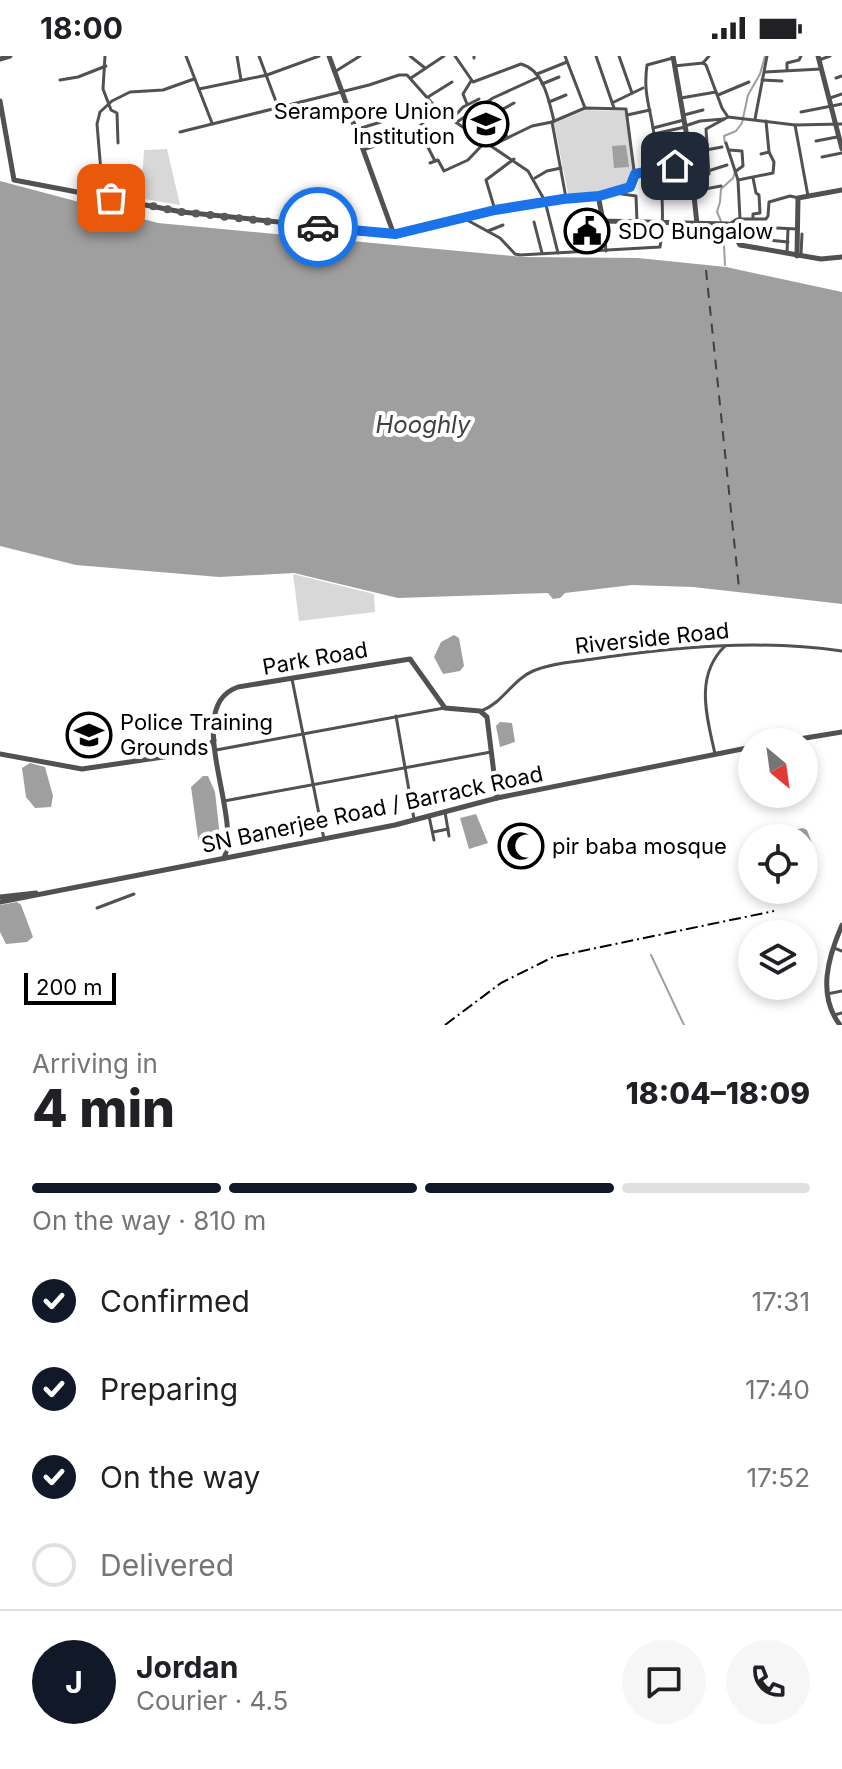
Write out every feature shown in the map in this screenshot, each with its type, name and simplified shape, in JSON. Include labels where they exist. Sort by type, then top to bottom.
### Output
[{"type":"street","points":[[0,59],[7,56]]},
{"type":"street","points":[[105,56],[103,89],[111,110],[117,113],[118,143]]},
{"type":"street","points":[[186,56],[212,124]]},
{"type":"street","points":[[237,56],[241,81]]},
{"type":"street","points":[[259,56],[278,107]]},
{"type":"street","points":[[199,89],[267,75],[319,56]]},
{"type":"street","points":[[329,56],[394,233]]},
{"type":"street","points":[[335,71],[360,56]]},
{"type":"street","points":[[410,56],[425,68]]},
{"type":"street","points":[[411,78],[444,56]]},
{"type":"street","points":[[455,56],[471,81]]},
{"type":"street","points":[[565,56],[585,108]]},
{"type":"street","points":[[596,56],[614,108]]},
{"type":"street","points":[[619,56],[632,93]]},
{"type":"street","points":[[651,56],[652,64]]},
{"type":"street","points":[[674,66],[703,63],[709,56]]},
{"type":"street","points":[[755,120],[767,56]]},
{"type":"street","points":[[787,72],[787,63],[800,60],[801,56]]},
{"type":"street","points":[[822,157],[842,151],[840,125],[818,58],[830,56]]},
{"type":"street","points":[[464,218],[500,238],[517,255],[660,246],[658,169],[645,88],[646,67],[673,57],[691,163],[697,224]]},
{"type":"street","points":[[455,121],[567,62]]},
{"type":"street","points":[[467,104],[463,94],[471,81],[523,63],[538,75],[549,102],[566,198]]},
{"type":"street","points":[[703,63],[726,118]]},
{"type":"street","points":[[60,80],[106,66]]},
{"type":"street","points":[[764,72],[821,69]]},
{"type":"street","points":[[180,132],[399,75],[411,78],[432,104],[522,165],[545,201],[558,253]]},
{"type":"street","points":[[836,78],[842,76]]},
{"type":"street","points":[[542,84],[559,77]]},
{"type":"street","points":[[103,196],[97,118],[108,104],[135,91],[163,90],[194,79]]},
{"type":"street","points":[[762,80],[782,81]]},
{"type":"street","points":[[427,97],[452,82]]},
{"type":"street","points":[[680,99],[717,93],[749,82]]},
{"type":"street","points":[[614,102],[645,88]]},
{"type":"street","points":[[829,98],[842,94]]},
{"type":"street","points":[[549,102],[566,95]]},
{"type":"street","points":[[455,121],[467,104],[479,99]]},
{"type":"street","points":[[0,101],[12,178],[182,212],[394,233],[495,210],[614,193],[630,187],[635,174],[626,109],[585,108],[492,145]]},
{"type":"street","points":[[488,102],[507,137]]},
{"type":"street","points":[[494,114],[514,103]]},
{"type":"street","points":[[432,104],[423,113],[424,122],[418,127],[433,162],[438,160],[444,171],[468,160],[486,141]]},
{"type":"street","points":[[801,112],[842,104]]},
{"type":"street","points":[[627,115],[650,110]]},
{"type":"street","points":[[654,134],[684,122],[703,110]]},
{"type":"street","points":[[693,178],[707,175],[706,129],[726,118]]},
{"type":"street","points":[[653,128],[726,118],[795,125],[840,125]]},
{"type":"street","points":[[356,130],[384,121]]},
{"type":"street","points":[[738,180],[773,173],[774,162],[769,152],[766,121]]},
{"type":"street","points":[[795,125],[808,196]]},
{"type":"street","points":[[363,150],[419,131]]},
{"type":"street","points":[[816,141],[841,136]]},
{"type":"street","points":[[726,143],[738,180],[740,219]]},
{"type":"street","points":[[689,154],[722,147]]},
{"type":"street","points":[[729,150],[742,151],[743,166],[736,171]]},
{"type":"street","points":[[761,154],[769,152]]},
{"type":"street","points":[[495,210],[486,180],[514,159]]},
{"type":"street","points":[[635,174],[691,163]]},
{"type":"street","points":[[708,171],[727,165]]},
{"type":"street","points":[[533,179],[561,168]]},
{"type":"street","points":[[753,178],[759,195],[760,213],[753,214],[753,219]]},
{"type":"street","points":[[694,191],[721,186]]},
{"type":"street","points":[[603,221],[728,224],[740,219],[768,218],[770,201],[842,190]]},
{"type":"street","points":[[614,193],[636,196],[637,222]]},
{"type":"street","points":[[599,196],[606,251]]},
{"type":"street","points":[[798,256],[799,198]]},
{"type":"street","points":[[534,222],[542,253]]},
{"type":"street","points":[[728,224],[739,245],[798,256],[824,259],[842,257]]},
{"type":"street","points":[[487,232],[503,225]]},
{"type":"street","points":[[756,227],[799,232]]},
{"type":"street","points":[[787,254],[788,229]]},
{"type":"street","points":[[768,240],[788,242]]},
{"type":"street","name":"Riverside Road","points":[[481,711],[494,706],[522,678],[542,668],[640,653],[750,644],[842,651]]},
{"type":"street","points":[[715,754],[705,684],[716,655],[725,646]]},
{"type":"street","name":"Park Road","points":[[224,859],[228,849],[214,740],[216,707],[226,692],[238,687],[410,659],[445,708]]},
{"type":"street","points":[[292,679],[324,839]]},
{"type":"street","points":[[436,709],[439,700]]},
{"type":"street","points":[[494,706],[488,719],[497,798]]},
{"type":"street","points":[[0,754],[82,769],[204,751],[216,753],[303,733],[436,709],[481,711],[488,719]]},
{"type":"street","points":[[396,716],[415,820]]},
{"type":"street","points":[[818,736],[842,732]]},
{"type":"street","points":[[204,751],[214,740]]},
{"type":"street","name":"SN Banerjee Road / Barrack Road","points":[[0,900],[30,897],[37,893],[324,839],[415,820],[497,798],[738,750]]},
{"type":"street","points":[[223,801],[491,752]]},
{"type":"street","points":[[445,812],[449,836]]},
{"type":"street","points":[[429,816],[434,840]]},
{"type":"street","points":[[433,832],[448,829]]},
{"type":"street","points":[[228,849],[234,857]]},
{"type":"street","points":[[0,900],[37,893]]},
{"type":"street","points":[[97,908],[134,894]]},
{"type":"street","points":[[840,1025],[827,994],[827,977],[842,927]]},
{"type":"street","points":[[837,945],[842,951]]},
{"type":"street","points":[[827,994],[842,991]]},
{"type":"street","points":[[834,1015],[842,1013]]},
{"type":"shaded area","points":[[586,110],[625,111],[636,177],[628,186],[569,198],[554,123]]},
{"type":"shaded area","points":[[167,149],[180,205],[133,197],[143,167],[144,150]]},
{"type":"shaded area","points":[[293,574],[374,594],[375,612],[299,621]]},
{"type":"water","points":[[626,145],[629,167],[614,168],[612,146]]},
{"type":"water","name":"Hooghly","points":[[0,181],[158,223],[523,257],[638,258],[726,267],[842,292],[842,604],[693,587],[632,585],[565,593],[553,599],[548,593],[398,598],[294,573],[219,577],[76,565],[0,546]]},
{"type":"water","points":[[454,635],[459,638],[464,666],[460,671],[443,674],[434,657],[441,642]]},
{"type":"water","points":[[500,722],[512,723],[515,742],[500,747],[496,726]]},
{"type":"water","points":[[30,763],[45,767],[53,796],[51,807],[35,808],[26,797],[22,768]]},
{"type":"water","points":[[203,776],[208,776],[215,792],[221,846],[204,850],[198,838],[191,787]]},
{"type":"water","points":[[476,814],[488,843],[469,849],[460,818]]},
{"type":"water","points":[[17,902],[33,937],[27,942],[6,944],[0,932],[0,905]]},
{"type":"waterway","points":[[725,143],[724,136],[736,131],[742,123],[748,95],[760,74],[765,56]]},
{"type":"waterway","points":[[721,221],[717,212],[721,189],[735,172]]},
{"type":"waterway","points":[[723,226],[725,265]]},
{"type":"waterway","points":[[651,955],[684,1025]]},
{"type":"ferry route","points":[[706,270],[739,588]]},
{"type":"railway","points":[[445,1025],[501,983],[553,957],[774,911]]},
{"type":"way so far","points":[[111,198],[182,212],[318,227]]},
{"type":"place","name":"Serampore Union Institution","points":[[486,124]]},
{"type":"place","name":"SDO Bungalow","points":[[587,231]]},
{"type":"place","name":"Police Training Grounds","points":[[89,735]]},
{"type":"place","name":"pir baba mosque","points":[[521,846]]},
{"type":"route","points":[[318,227],[399,233],[525,204],[614,193],[630,187],[635,174],[675,166]]}]
